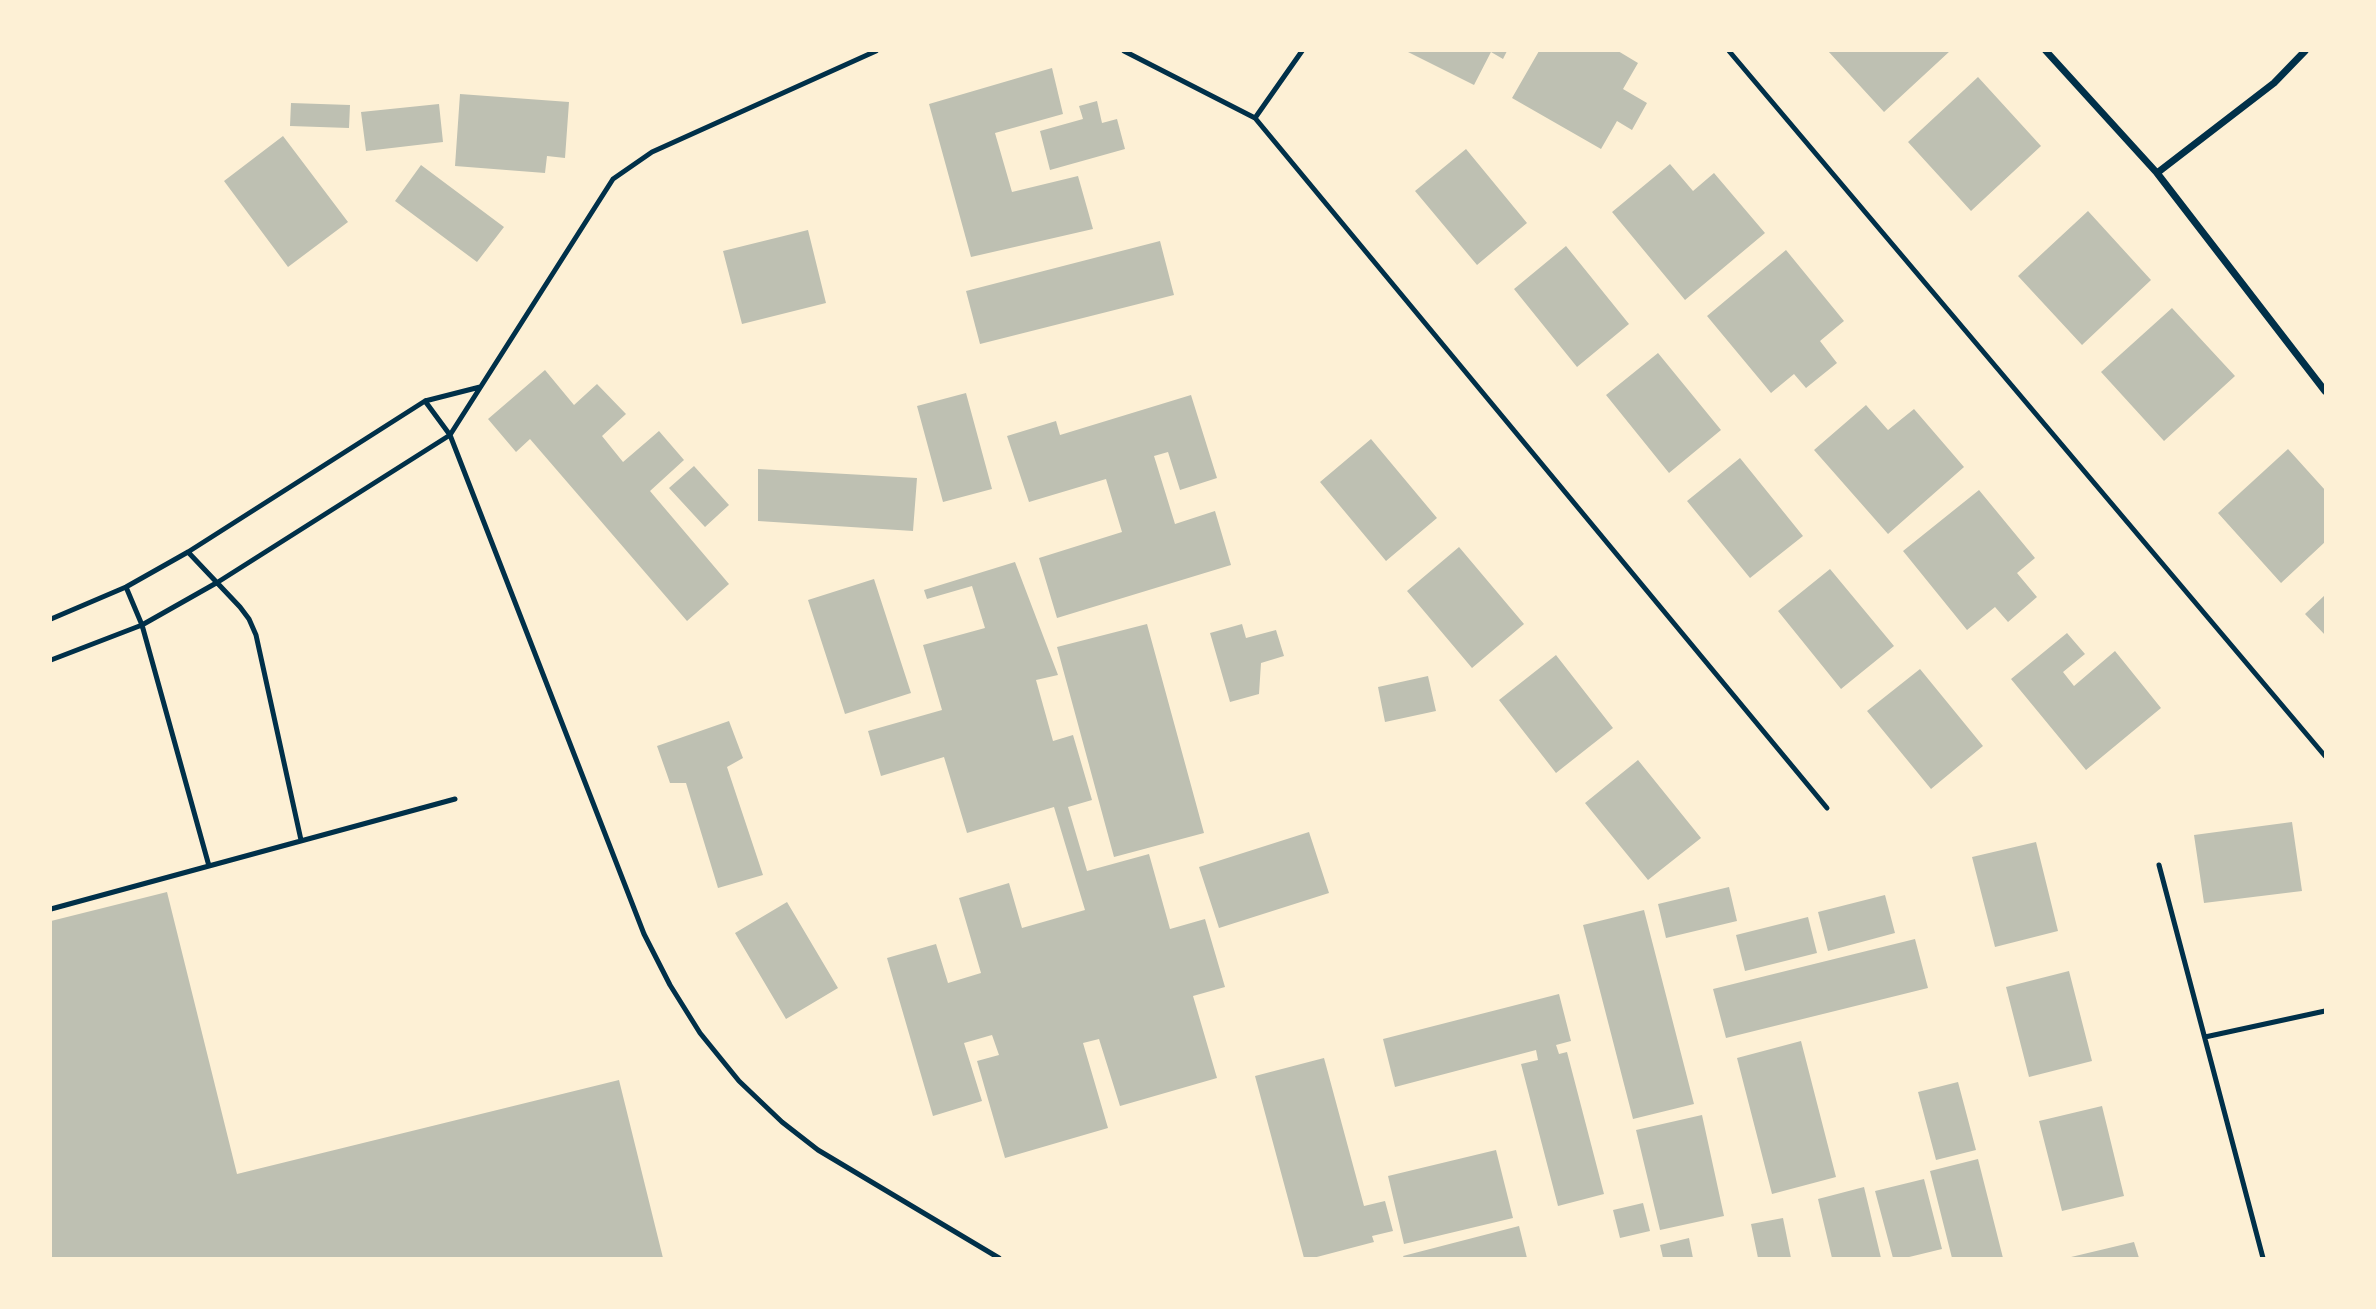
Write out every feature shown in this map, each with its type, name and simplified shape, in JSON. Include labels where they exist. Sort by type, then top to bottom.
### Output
[{"type":"street","points":[[2046,51],[2157,173],[2325,391]]},
{"type":"street","points":[[2157,173],[2274,83],[2305,51]]},
{"type":"lane","points":[[51,660],[142,625],[218,582],[450,435],[613,179],[652,152],[876,51]]},
{"type":"lane","points":[[1124,51],[1255,118],[1827,808]]},
{"type":"lane","points":[[1255,118],[1302,51]]},
{"type":"lane","points":[[1728,51],[2325,756]]},
{"type":"lane","points":[[51,619],[126,587],[188,552],[425,401],[480,387]]},
{"type":"lane","points":[[425,401],[450,435],[644,934],[670,985],[700,1033],[739,1081],[782,1122],[818,1150],[999,1258]]},
{"type":"lane","points":[[188,552],[249,619],[256,635],[301,840]]},
{"type":"lane","points":[[126,587],[142,625],[209,866]]},
{"type":"lane","points":[[51,909],[455,799]]},
{"type":"lane","points":[[2159,864],[2263,1258]]},
{"type":"lane","points":[[2206,1037],[2325,1011]]},
{"type":"building","points":[[1406,51],[1507,51],[1503,59],[1491,52],[1474,85]]},
{"type":"building","points":[[1539,51],[1618,51],[1638,63],[1623,89],[1647,103],[1632,130],[1617,121],[1601,149],[1512,98]]},
{"type":"building","points":[[1828,51],[1950,51],[1884,112]]},
{"type":"building","points":[[1052,68],[1063,114],[995,133],[1012,192],[1078,176],[1093,229],[971,257],[929,104]]},
{"type":"building","points":[[1978,77],[2041,146],[1971,211],[1908,142]]},
{"type":"building","points":[[460,94],[569,102],[565,158],[547,156],[545,173],[455,166]]},
{"type":"building","points":[[1097,101],[1102,123],[1117,119],[1125,149],[1050,170],[1040,131],[1083,119],[1079,106]]},
{"type":"building","points":[[291,103],[350,105],[349,128],[290,126]]},
{"type":"building","points":[[439,104],[443,142],[366,151],[361,112]]},
{"type":"building","points":[[283,136],[348,222],[288,267],[224,181]]},
{"type":"building","points":[[1466,149],[1527,223],[1477,265],[1415,191]]},
{"type":"building","points":[[1670,164],[1693,191],[1714,173],[1765,233],[1685,300],[1612,212]]},
{"type":"building","points":[[421,165],[504,227],[477,262],[395,201]]},
{"type":"building","points":[[2088,211],[2151,280],[2082,345],[2018,276]]},
{"type":"building","points":[[808,230],[826,303],[742,324],[723,251]]},
{"type":"building","points":[[1160,241],[1174,295],[980,344],[966,291]]},
{"type":"building","points":[[1566,246],[1629,324],[1577,367],[1514,289]]},
{"type":"building","points":[[1786,250],[1844,321],[1820,341],[1837,363],[1806,388],[1794,374],[1771,393],[1707,316]]},
{"type":"building","points":[[2172,308],[2235,376],[2164,441],[2101,372]]},
{"type":"building","points":[[1658,353],[1721,430],[1669,473],[1606,395]]},
{"type":"building","points":[[545,370],[574,405],[597,384],[626,414],[602,436],[623,462],[659,431],[684,460],[650,491],[729,584],[687,621],[530,439],[516,452],[488,419]]},
{"type":"building","points":[[966,393],[992,489],[943,502],[917,406]]},
{"type":"building","points":[[1191,395],[1217,478],[1180,490],[1168,452],[1154,456],[1175,524],[1215,511],[1231,565],[1057,618],[1039,558],[1122,532],[1106,479],[1029,502],[1007,436],[1056,421],[1060,435]]},
{"type":"building","points":[[1866,405],[1888,430],[1914,409],[1964,467],[1888,534],[1814,450]]},
{"type":"building","points":[[1371,439],[1437,518],[1386,561],[1320,482]]},
{"type":"building","points":[[2288,449],[2325,490],[2325,542],[2281,583],[2218,513]]},
{"type":"building","points":[[1740,458],[1803,536],[1750,578],[1687,501]]},
{"type":"building","points":[[694,466],[729,505],[705,527],[669,488]]},
{"type":"building","points":[[758,469],[917,478],[913,531],[758,521]]},
{"type":"building","points":[[1979,490],[2035,558],[2017,573],[2037,597],[2008,622],[1995,607],[1967,630],[1903,551]]},
{"type":"building","points":[[1459,547],[1524,624],[1472,668],[1407,591]]},
{"type":"building","points":[[1015,562],[1058,675],[1036,680],[1053,741],[1073,735],[1092,800],[1068,807],[1087,871],[1149,854],[1170,929],[1205,919],[1225,987],[1193,996],[1217,1078],[1120,1106],[1099,1039],[1083,1043],[1108,1128],[1005,1158],[977,1061],[999,1055],[992,1035],[964,1043],[982,1101],[933,1116],[887,958],[936,944],[948,983],[981,973],[959,898],[1009,883],[1022,928],[1085,910],[1054,807],[967,833],[944,757],[881,776],[868,731],[942,710],[923,645],[985,628],[972,586],[927,599],[924,590]]},
{"type":"building","points":[[1830,569],[1894,646],[1841,689],[1778,611]]},
{"type":"building","points":[[874,579],[911,693],[845,714],[808,600]]},
{"type":"building","points":[[2325,595],[2325,635],[2305,614]]},
{"type":"building","points":[[1147,624],[1204,833],[1114,857],[1057,647]]},
{"type":"building","points":[[1242,624],[1246,638],[1276,630],[1284,656],[1261,663],[1259,694],[1230,702],[1210,633]]},
{"type":"building","points":[[2067,633],[2085,654],[2063,672],[2074,686],[2115,651],[2161,708],[2086,770],[2011,679]]},
{"type":"building","points":[[1556,655],[1613,728],[1556,773],[1499,700]]},
{"type":"building","points":[[1920,669],[1983,746],[1931,789],[1867,711]]},
{"type":"building","points":[[1428,676],[1436,711],[1385,722],[1378,687]]},
{"type":"building","points":[[729,721],[743,758],[727,767],[763,875],[718,888],[686,783],[670,783],[657,746]]},
{"type":"building","points":[[1638,760],[1701,838],[1648,880],[1585,803]]},
{"type":"building","points":[[2292,822],[2302,891],[2204,903],[2194,835]]},
{"type":"building","points":[[1309,832],[1329,893],[1219,928],[1199,867]]},
{"type":"building","points":[[2036,842],[2058,931],[1995,947],[1972,857]]},
{"type":"building","points":[[1729,887],[1737,921],[1666,938],[1658,904]]},
{"type":"building","points":[[167,892],[237,1174],[619,1080],[663,1258],[51,1258],[51,921]]},
{"type":"building","points":[[1885,895],[1895,933],[1828,951],[1818,912]]},
{"type":"building","points":[[787,902],[838,988],[786,1019],[735,933]]},
{"type":"building","points":[[1644,910],[1694,1104],[1633,1119],[1583,925]]},
{"type":"building","points":[[1808,917],[1817,953],[1745,971],[1736,935]]},
{"type":"building","points":[[1915,939],[1928,988],[1726,1038],[1713,989]]},
{"type":"building","points":[[2069,971],[2092,1061],[2029,1077],[2006,987]]},
{"type":"building","points":[[1559,994],[1571,1041],[1556,1045],[1559,1054],[1567,1052],[1604,1194],[1558,1206],[1521,1064],[1538,1060],[1536,1050],[1395,1087],[1383,1039]]},
{"type":"building","points":[[1801,1041],[1836,1177],[1772,1194],[1737,1058]]},
{"type":"building","points":[[1324,1058],[1364,1206],[1385,1201],[1393,1231],[1372,1236],[1374,1242],[1304,1258],[1255,1076]]},
{"type":"building","points":[[1958,1082],[1976,1150],[1936,1160],[1918,1092]]},
{"type":"building","points":[[2102,1106],[2124,1196],[2062,1211],[2039,1121]]},
{"type":"building","points":[[1702,1115],[1724,1216],[1660,1230],[1636,1130]]},
{"type":"building","points":[[1496,1150],[1513,1218],[1404,1244],[1388,1176]]},
{"type":"building","points":[[1978,1159],[2003,1258],[1952,1258],[1930,1171]]},
{"type":"building","points":[[1924,1179],[1942,1249],[1905,1258],[1893,1258],[1875,1191]]},
{"type":"building","points":[[1864,1187],[1881,1258],[1832,1258],[1818,1199]]},
{"type":"building","points":[[1643,1203],[1650,1231],[1620,1238],[1613,1210]]},
{"type":"building","points":[[1783,1218],[1791,1258],[1758,1258],[1751,1224]]},
{"type":"building","points":[[1519,1226],[1527,1258],[1403,1256]]},
{"type":"building","points":[[1689,1238],[1693,1258],[1663,1258],[1660,1245]]},
{"type":"building","points":[[2134,1242],[2139,1258],[2071,1258],[2071,1257]]}]
